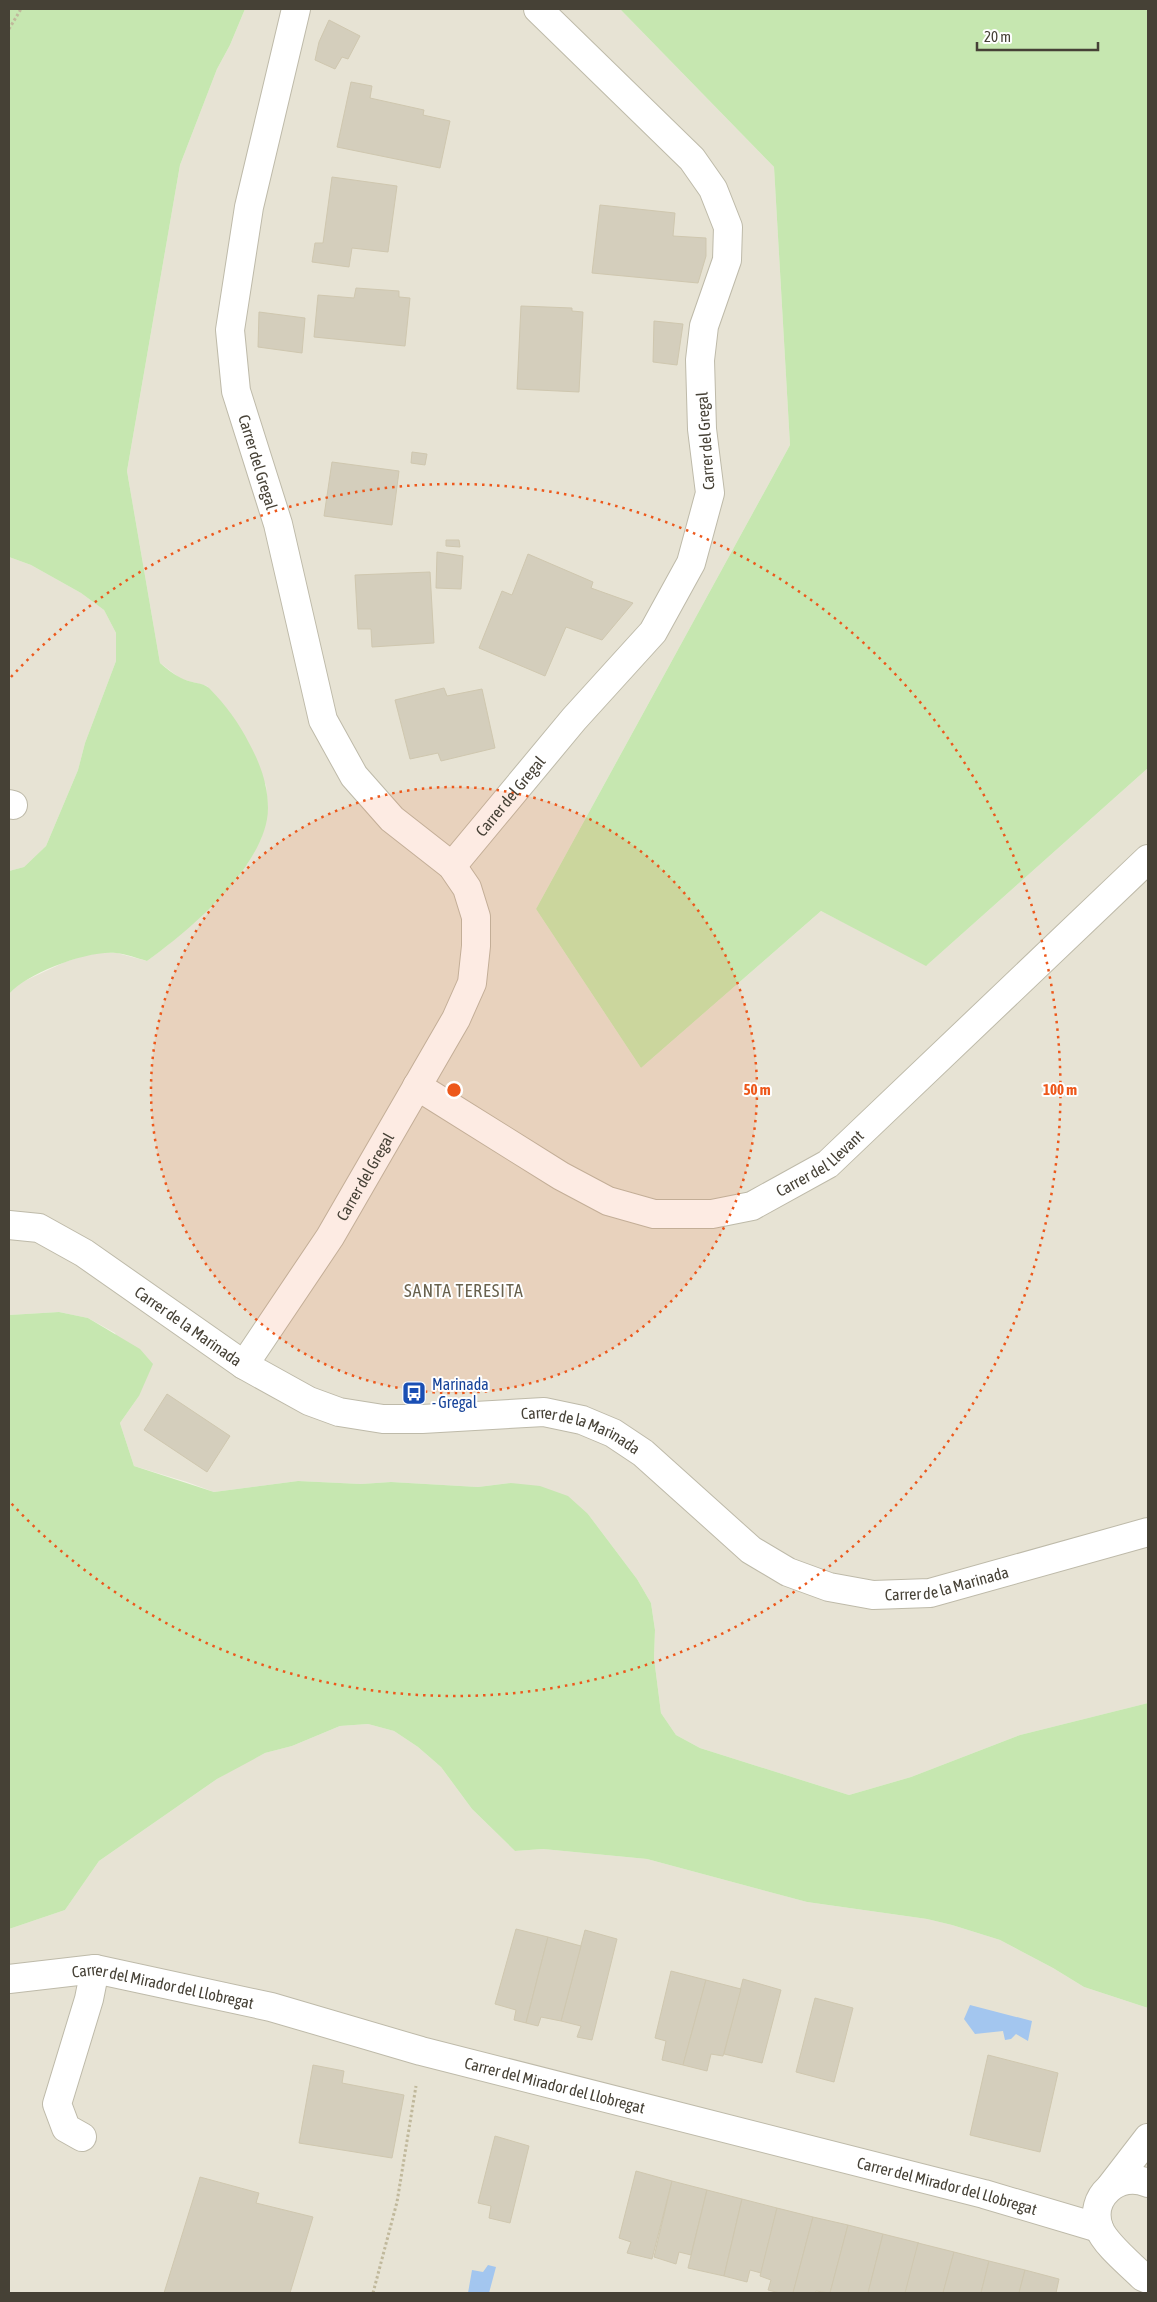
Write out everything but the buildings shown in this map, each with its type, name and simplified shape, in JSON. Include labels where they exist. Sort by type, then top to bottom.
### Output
[{"type":"street","name":"Carrer del Gregal","points":[[244,1365],[330,1237],[456,1019],[472,983],[476,917],[467,888],[452,866],[392,819],[354,776],[323,720],[278,524],[236,391],[230,330],[249,207],[296,9]]},
{"type":"street","name":"Carrer del Gregal","points":[[452,866],[574,719],[652,632],[691,563],[710,494],[702,429],[700,360],[704,326],[727,260],[728,227],[713,189],[692,159],[538,9]]},
{"type":"street","name":"Carrer del Llevant","points":[[418,1086],[561,1176],[608,1201],[654,1214],[712,1214],[752,1206],[828,1164],[1148,859]]},
{"type":"street","name":"Carrer de la Marinada","points":[[9,1225],[38,1228],[84,1253],[244,1365],[309,1401],[339,1412],[383,1419],[422,1419],[544,1412],[582,1420],[613,1433],[643,1453],[751,1550],[788,1572],[829,1587],[873,1595],[930,1593],[1148,1532]]},
{"type":"street","name":"Carrer del Mirador del Llobregat","points":[[9,1979],[95,1969],[271,2007],[421,2051],[984,2194],[1099,2228]]},
{"type":"street","points":[[82,2137],[66,2128],[57,2104],[89,2000],[95,1969]]},
{"type":"street","points":[[1148,2138],[1102,2196],[1097,2206],[1099,2228],[1104,2238],[1148,2280]]},
{"type":"street","points":[[1111,2186],[1122,2181],[1134,2179],[1148,2183]]},
{"type":"path","points":[[9,29],[21,9]]},
{"type":"path","points":[[373,2293],[397,2202],[415,2090]]},
{"type":"shaded area","points":[[245,9],[620,9],[774,167],[790,445],[536,909],[641,1068],[821,911],[927,965],[1148,768],[1148,1703],[1020,1735],[911,1777],[849,1795],[700,1748],[676,1735],[661,1713],[654,1658],[655,1630],[651,1603],[637,1579],[588,1514],[511,1483],[478,1487],[391,1482],[361,1484],[298,1481],[214,1492],[134,1466],[120,1423],[139,1396],[115,1333],[88,1318],[59,1312],[9,1315],[9,994],[16,985],[65,962],[92,953],[117,953],[147,961],[168,945],[211,906],[248,863],[261,839],[268,809],[266,785],[207,686],[181,679],[160,663],[127,471],[180,165],[217,69],[230,45]]},
{"type":"shaded area","points":[[9,557],[31,565],[81,593],[104,610],[116,633],[116,661],[85,743],[78,770],[46,846],[24,867],[9,871]]},
{"type":"shaded area","points":[[368,1724],[394,1731],[418,1747],[441,1767],[472,1809],[515,1851],[543,1849],[647,1859],[807,1902],[927,1919],[952,1925],[1000,1940],[1084,1987],[1148,2008],[1148,2293],[9,2293],[9,1929],[65,1910],[99,1861],[217,1779],[241,1765],[265,1753],[292,1746],[340,1726]]},
{"type":"green space","points":[[9,9],[245,9],[230,45],[217,69],[180,165],[127,471],[160,663],[181,678],[209,688],[231,714],[245,736],[260,766],[267,791],[268,808],[265,829],[255,851],[241,873],[204,914],[147,961],[116,953],[90,955],[43,971],[29,978],[9,994],[9,871],[24,867],[46,846],[78,770],[85,743],[116,661],[116,633],[104,610],[81,593],[31,565],[9,557]]},
{"type":"green space","points":[[620,9],[1148,9],[1148,768],[926,966],[821,911],[641,1068],[536,909],[790,445],[774,167]]},
{"type":"green space","points":[[59,1312],[88,1318],[140,1349],[153,1364],[139,1396],[120,1423],[134,1466],[214,1492],[298,1481],[361,1484],[391,1482],[478,1487],[511,1483],[540,1486],[568,1496],[588,1514],[637,1579],[651,1603],[655,1630],[654,1658],[661,1713],[676,1735],[700,1748],[849,1795],[911,1777],[1020,1735],[1148,1703],[1148,2008],[1084,1987],[1000,1940],[952,1925],[927,1919],[807,1902],[647,1859],[543,1849],[515,1851],[472,1809],[441,1767],[418,1747],[394,1731],[368,1724],[340,1726],[292,1746],[265,1753],[217,1779],[99,1861],[65,1910],[9,1929],[9,1315]]},
{"type":"water","points":[[970,2005],[1032,2021],[1028,2041],[1016,2034],[1011,2039],[1005,2040],[1003,2031],[975,2034],[964,2019]]},
{"type":"water","points":[[488,2265],[496,2267],[489,2293],[468,2293],[472,2270],[483,2272]]},
{"type":"place","name":"Marinada - Gregal","points":[[414,1393]]},
{"type":"district","name":"SANTA TERESITA","points":[[464,1291]]}]
